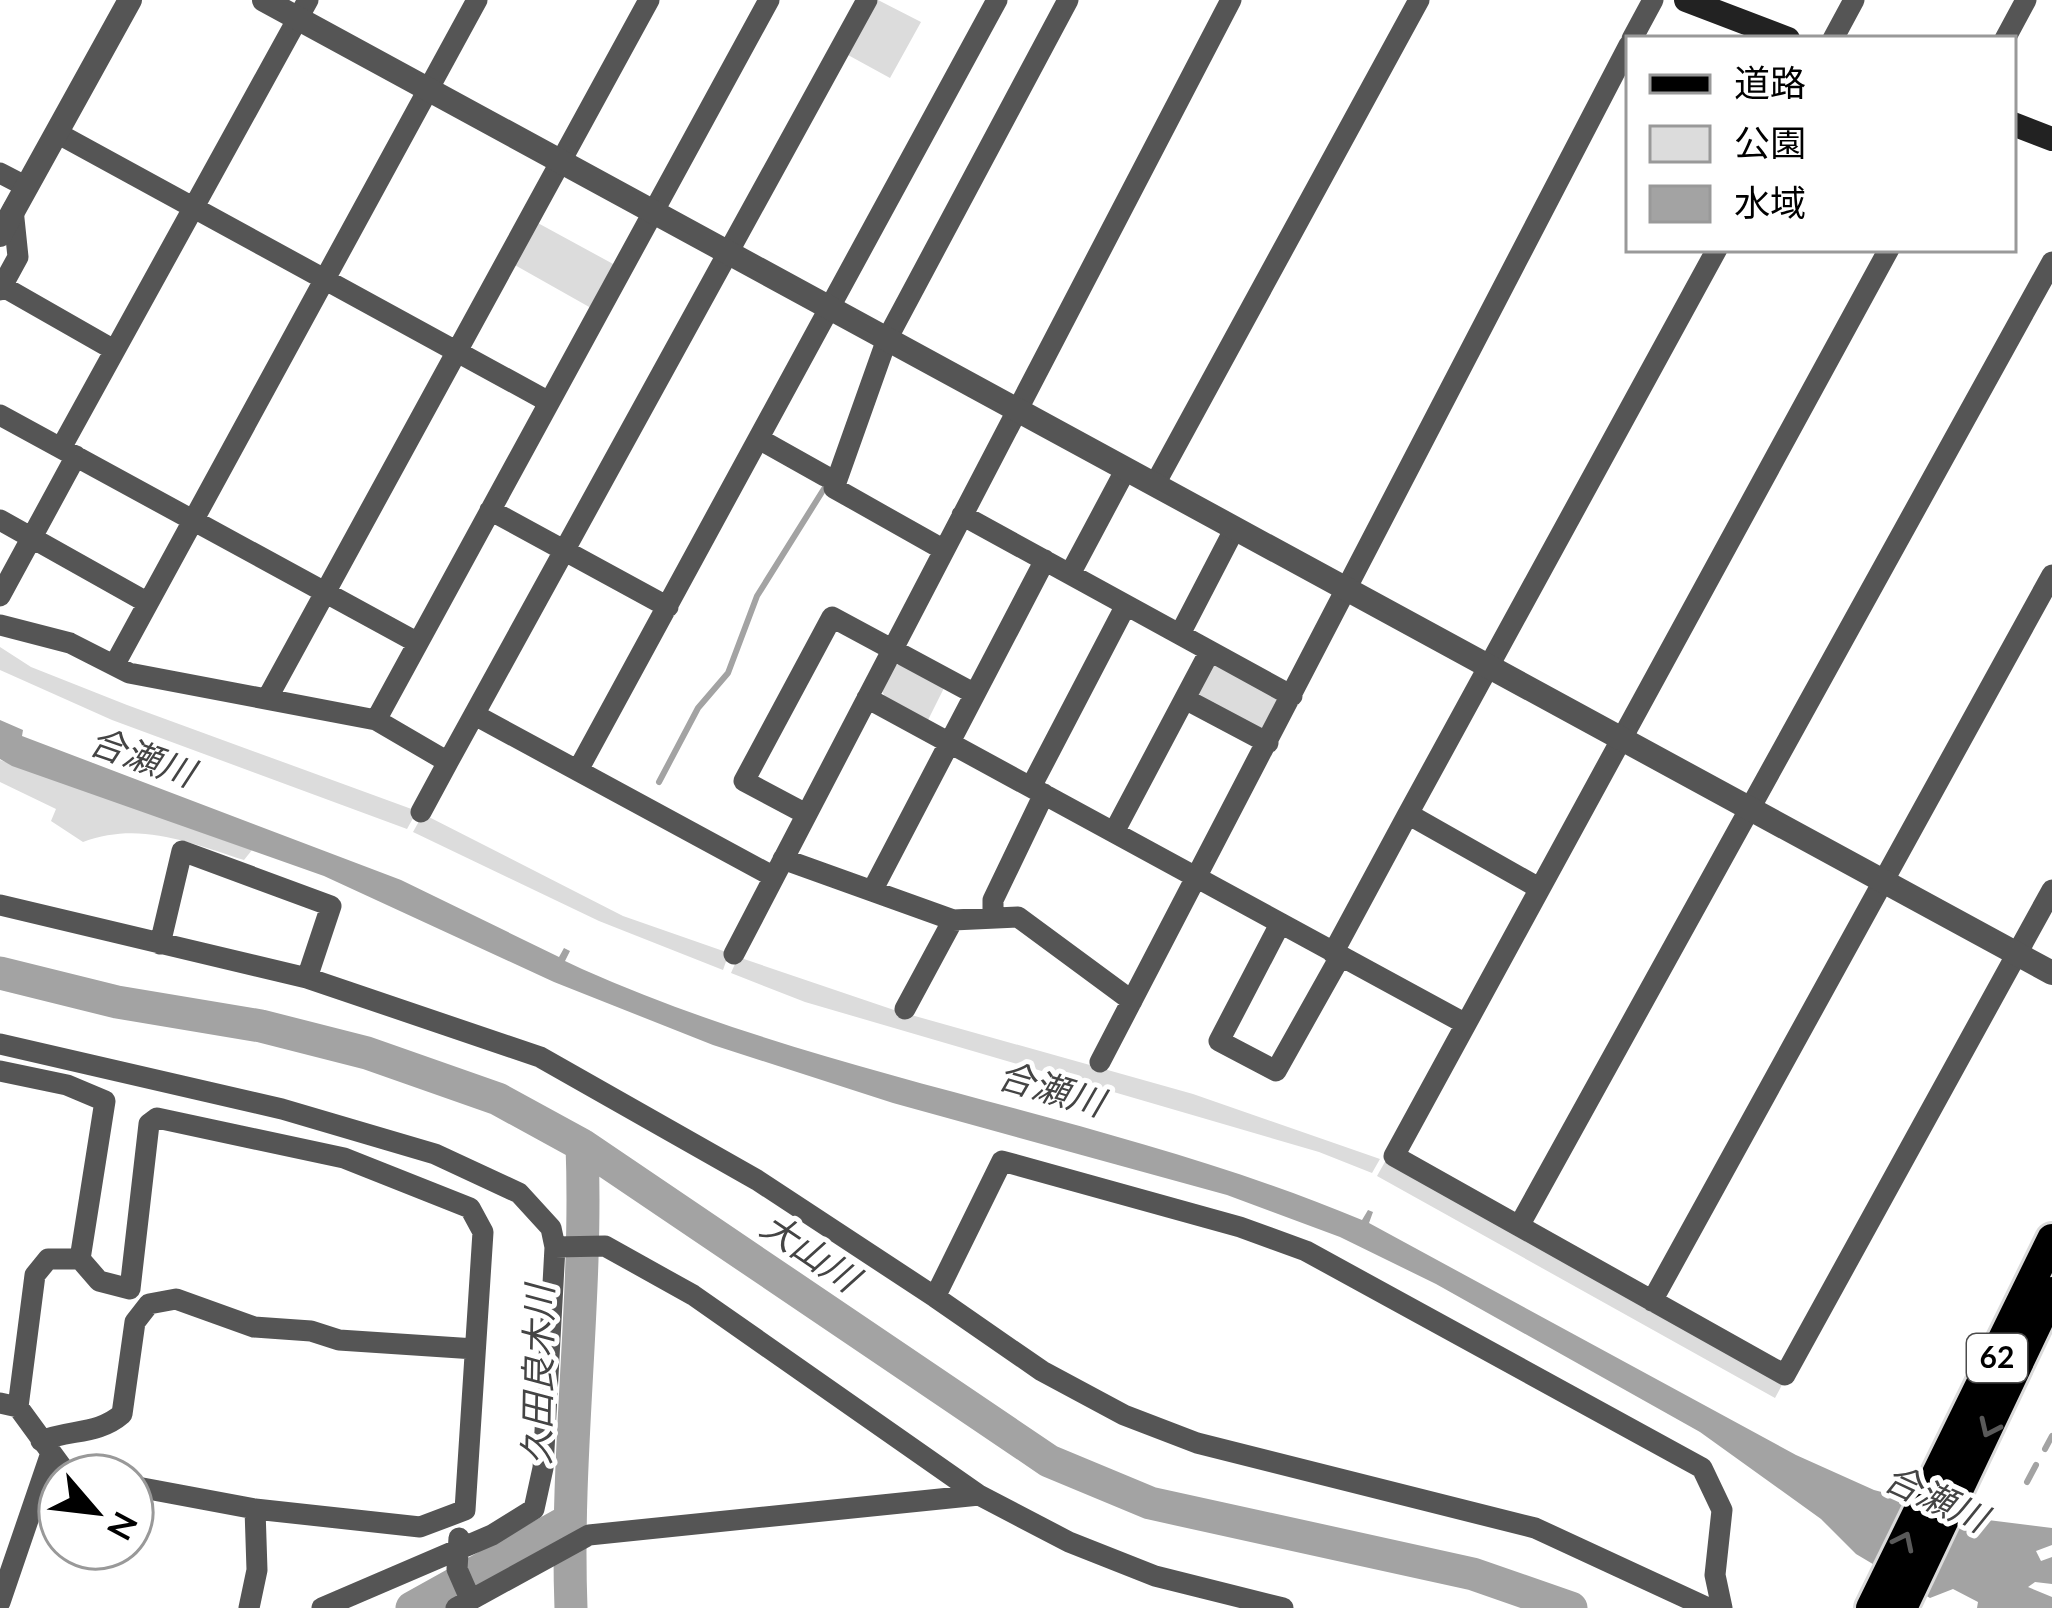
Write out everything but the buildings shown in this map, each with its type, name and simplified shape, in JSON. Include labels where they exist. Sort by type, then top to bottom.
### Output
[{"type":"main road","points":[[1686,0],[1780,36]]},
{"type":"main road","points":[[2016,125],[2052,139]]},
{"type":"main road","name":"62","points":[[1902,1608],[1949,1481],[2052,1239]]},
{"type":"main road","name":"62","points":[[1871,1608],[1949,1481],[2052,1292]]},
{"type":"street","points":[[0,235],[130,0]]},
{"type":"street","points":[[263,0],[303,9],[428,89],[560,162],[2052,973]]},
{"type":"street","points":[[116,662],[477,0]]},
{"type":"street","points":[[268,697],[649,0]]},
{"type":"street","points":[[376,720],[769,0]]},
{"type":"street","points":[[421,812],[867,0]]},
{"type":"street","points":[[578,770],[998,0]]},
{"type":"street","points":[[944,550],[834,488],[887,339],[1068,0]]},
{"type":"street","points":[[734,954],[1231,0]]},
{"type":"street","points":[[1155,484],[1419,0]]},
{"type":"street","points":[[1634,36],[1653,0]]},
{"type":"street","points":[[1835,36],[1854,0]]},
{"type":"street","points":[[2007,36],[2026,0]]},
{"type":"street","points":[[0,596],[32,538],[114,350],[303,9]]},
{"type":"street","points":[[1100,1062],[1626,52]]},
{"type":"street","points":[[57,133],[549,402]]},
{"type":"street","points":[[0,173],[14,204],[18,257],[1,288],[114,350]]},
{"type":"street","points":[[1280,924],[1220,1041],[1276,1071],[1486,665],[1715,252]]},
{"type":"street","points":[[1887,252],[1618,738],[1394,1156],[1785,1375],[2052,890]]},
{"type":"street","points":[[1519,1226],[2052,262]]},
{"type":"street","points":[[0,415],[418,643]]},
{"type":"street","points":[[759,439],[825,476]]},
{"type":"street","points":[[1070,574],[1126,469]]},
{"type":"street","points":[[490,510],[668,607]]},
{"type":"street","points":[[962,515],[1292,696]]},
{"type":"street","points":[[0,520],[148,603]]},
{"type":"street","points":[[1180,634],[1235,528]]},
{"type":"street","points":[[872,891],[1045,560]]},
{"type":"street","points":[[1652,1301],[2052,575]]},
{"type":"street","points":[[993,918],[993,900],[1037,790],[1126,604]]},
{"type":"street","points":[[806,814],[744,781],[832,617],[975,694]]},
{"type":"street","points":[[0,625],[70,643],[116,662],[129,673],[376,720],[448,762]]},
{"type":"street","points":[[1114,832],[1210,651]]},
{"type":"street","points":[[867,698],[1464,1023]]},
{"type":"street","points":[[1185,699],[1268,743]]},
{"type":"street","points":[[475,715],[779,868],[872,891],[952,920],[1018,917],[1132,1001]]},
{"type":"street","points":[[1408,814],[1537,887]]},
{"type":"street","points":[[160,944],[182,851],[331,906],[308,978]]},
{"type":"street","points":[[0,905],[308,978],[571,1071],[757,1180],[1042,1371],[1124,1415],[1197,1442],[1535,1528],[1708,1608]]},
{"type":"street","points":[[905,1009],[952,920]]},
{"type":"street","points":[[0,1044],[282,1109],[435,1154],[519,1192],[550,1228],[555,1247],[540,1494],[534,1509],[457,1559],[322,1608]]},
{"type":"street","points":[[0,1071],[67,1085],[105,1101],[80,1258],[99,1281],[130,1289],[149,1124],[157,1118],[344,1159],[470,1208],[483,1232],[465,1510],[457,1559],[466,1603],[589,1535],[979,1495]]},
{"type":"street","points":[[935,1297],[1002,1161],[1240,1227],[1306,1251],[1702,1468],[1722,1510],[1715,1575],[1722,1608]]},
{"type":"street","points":[[555,1247],[605,1246],[693,1295],[979,1495],[1069,1542],[1155,1576],[1283,1608]]},
{"type":"street","points":[[50,1452],[9,1405],[35,1275],[48,1258],[80,1258]]},
{"type":"street","points":[[0,1602],[46,1447],[68,1430],[107,1427],[122,1414],[132,1335],[149,1304],[176,1299],[254,1327],[311,1331],[339,1340],[475,1349]]},
{"type":"street","points":[[156,1490],[255,1509],[421,1528],[465,1510]]},
{"type":"street","points":[[249,1608],[257,1570],[255,1509]]},
{"type":"green space","points":[[878,0],[921,22],[890,78],[848,55]]},
{"type":"green space","points":[[536,222],[615,265],[591,308],[513,264]]},
{"type":"green space","points":[[0,647],[31,667],[127,705],[417,811],[407,829],[112,720],[0,670]]},
{"type":"green space","points":[[1215,663],[1276,696],[1279,706],[1268,728],[1259,731],[1197,697]]},
{"type":"green space","points":[[902,664],[945,686],[928,720],[885,697],[881,689],[895,665]]},
{"type":"green space","points":[[0,760],[252,850],[244,860],[183,841],[124,833],[83,842],[51,821],[56,809],[0,782]]},
{"type":"green space","points":[[423,814],[623,916],[729,953],[723,970],[599,921],[413,832]]},
{"type":"green space","points":[[738,957],[897,1011],[1193,1094],[1380,1159],[1372,1173],[1319,1152],[805,1002],[731,973]]},
{"type":"green space","points":[[1386,1160],[1783,1383],[1775,1398],[1377,1176]]},
{"type":"water","points":[[0,720],[23,730],[22,736],[401,880],[559,957],[564,948],[570,951],[565,961],[677,1008],[872,1070],[1169,1152],[1362,1220],[1368,1210],[1373,1212],[1369,1223],[1796,1455],[1874,1490],[1988,1520],[2052,1528],[2052,1545],[2036,1551],[2041,1561],[2052,1557],[2052,1584],[2035,1582],[2028,1587],[2052,1597],[2052,1608],[1977,1608],[1978,1602],[1953,1589],[1930,1598],[1856,1554],[1821,1519],[1700,1432],[1436,1284],[1340,1237],[1227,1195],[893,1103],[713,1045],[554,982],[324,876],[12,766],[0,759]]},
{"type":"waterway","points":[[659,782],[698,708],[728,673],[757,596],[827,484]]},
{"type":"waterway","name":"大山川","points":[[0,973],[117,1002],[261,1026],[367,1053],[498,1099],[582,1145],[1049,1461],[1150,1503],[1473,1574],[1571,1608]]},
{"type":"waterway","name":"久田良木川","points":[[571,1608],[582,1145]]},
{"type":"waterway","points":[[2045,1449],[2052,1436]]},
{"type":"waterway","points":[[2027,1482],[2036,1465]]},
{"type":"waterway","points":[[412,1608],[568,1521]]},
{"type":"water label","name":"合瀬川","points":[[142,757]]},
{"type":"water label","name":"合瀬川","points":[[1051,1089]]},
{"type":"water label","name":"合瀬川","points":[[1936,1498]]}]
